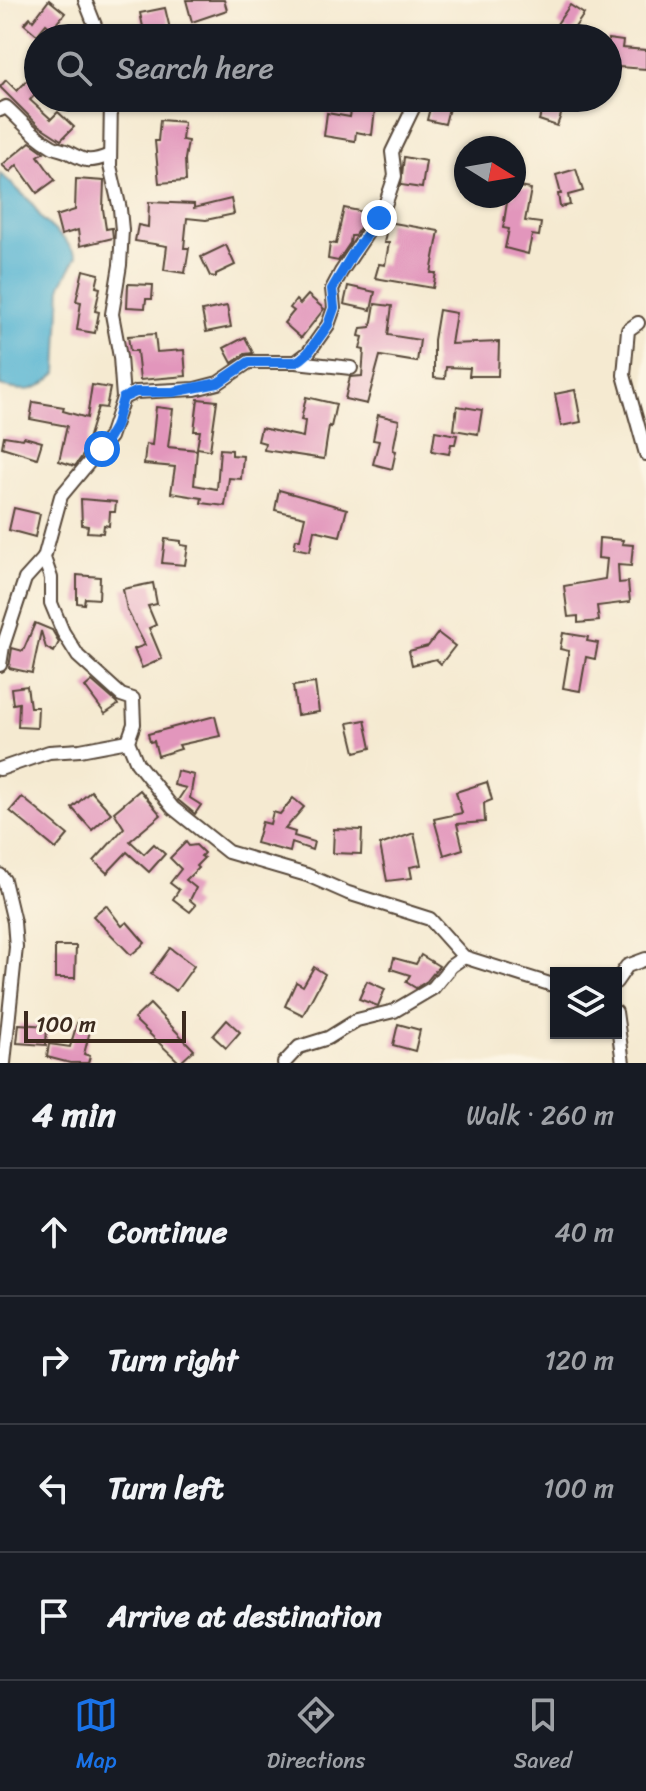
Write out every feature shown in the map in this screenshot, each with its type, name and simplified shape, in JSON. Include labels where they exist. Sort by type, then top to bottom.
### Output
[{"type":"street","points":[[85,0],[94,24]]},
{"type":"street","points":[[0,110],[6,107],[27,130],[52,147],[81,160],[106,160]]},
{"type":"street","points":[[0,665],[3,646],[25,579],[44,558],[61,496],[110,437],[123,398],[112,314],[122,230],[120,209],[106,160],[110,112]]},
{"type":"street","points":[[296,362],[308,353],[328,325],[334,308],[332,289],[384,208],[395,176],[392,152],[411,112]]},
{"type":"street","points":[[638,323],[628,330],[624,375],[646,454]]},
{"type":"street","points":[[123,398],[136,392],[173,392],[218,383],[249,362],[296,362],[351,368]]},
{"type":"street","points":[[44,558],[51,578],[51,603],[63,632],[78,656],[121,695],[133,699],[134,724],[128,741],[137,763],[173,808],[228,852],[307,875],[348,893],[430,919],[464,957],[550,984]]},
{"type":"street","points":[[0,769],[49,752],[128,741]]},
{"type":"street","points":[[0,875],[4,880],[14,922],[16,947],[4,1063]]},
{"type":"street","points":[[284,1063],[299,1047],[328,1038],[357,1020],[394,1011],[433,988],[451,966],[464,957]]},
{"type":"street","points":[[622,973],[627,966],[646,959]]},
{"type":"street","points":[[620,1039],[623,1063]]},
{"type":"water","points":[[0,173],[31,202],[42,219],[77,256],[61,285],[57,373],[31,389],[0,386]]},
{"type":"building","points":[[49,0],[65,13],[56,24],[24,24],[30,17],[33,21]]},
{"type":"building","points":[[186,0],[224,0],[227,10],[192,22]]},
{"type":"building","points":[[570,5],[584,14],[577,24],[557,24]]},
{"type":"building","points":[[165,8],[169,24],[142,24],[140,13]]},
{"type":"building","points":[[622,48],[646,50],[646,69],[622,67]]},
{"type":"building","points":[[6,80],[17,91],[24,84],[24,111],[0,87]]},
{"type":"building","points":[[25,112],[43,112],[51,119],[58,112],[74,127],[61,140]]},
{"type":"building","points":[[351,112],[375,112],[372,135],[356,132],[355,141],[324,136],[327,113],[350,117]]},
{"type":"building","points":[[429,112],[448,112],[445,124],[427,120]]},
{"type":"building","points":[[542,112],[562,112],[557,126],[539,120]]},
{"type":"building","points":[[160,120],[184,122],[182,140],[188,141],[186,181],[159,183],[155,141],[158,141]]},
{"type":"building","points":[[30,142],[44,152],[38,156],[55,180],[37,193],[17,165],[10,172],[2,165]]},
{"type":"building","points":[[404,157],[426,161],[422,188],[401,185]]},
{"type":"building","points":[[576,169],[583,191],[568,195],[570,205],[560,207],[558,194],[561,194],[556,175]]},
{"type":"building","points":[[76,179],[104,181],[106,229],[112,228],[113,238],[80,246],[78,230],[61,235],[56,216],[75,210]]},
{"type":"building","points":[[526,188],[531,189],[525,221],[541,223],[539,236],[532,235],[528,254],[505,248],[509,229],[503,228],[506,208],[526,208]]},
{"type":"building","points":[[231,199],[234,214],[206,220],[187,218],[184,248],[189,248],[185,273],[164,270],[167,246],[135,241],[138,225],[148,227],[149,202],[194,204],[194,208]]},
{"type":"building","points":[[344,208],[364,212],[362,225],[351,236],[338,261],[328,259],[330,243],[336,244]]},
{"type":"building","points":[[388,222],[439,231],[431,273],[436,273],[433,288],[375,278],[379,264],[385,265],[389,243],[384,243]]},
{"type":"building","points":[[226,245],[235,265],[216,274],[216,277],[210,276],[201,257]]},
{"type":"building","points":[[83,270],[99,274],[96,287],[100,288],[95,311],[99,312],[95,333],[77,330],[81,302],[76,301]]},
{"type":"building","points":[[128,284],[153,285],[152,299],[146,299],[145,308],[127,307]]},
{"type":"building","points":[[348,286],[375,292],[371,310],[344,304]]},
{"type":"building","points":[[308,295],[324,309],[301,338],[284,323],[294,311],[290,308],[296,300],[300,304]]},
{"type":"building","points":[[375,304],[392,306],[388,335],[420,340],[417,362],[380,356],[367,404],[345,399],[350,377],[362,376],[364,350],[360,349],[363,337],[359,336],[361,328],[371,327]]},
{"type":"building","points":[[227,306],[231,327],[206,332],[202,311]]},
{"type":"building","points":[[439,310],[456,313],[451,344],[499,342],[498,376],[469,376],[470,368],[446,367],[445,379],[434,378],[434,340]]},
{"type":"building","points":[[155,334],[157,352],[184,350],[186,376],[140,380],[137,351],[130,351],[128,336]]},
{"type":"building","points":[[245,337],[253,353],[245,354],[232,363],[224,348]]},
{"type":"building","points":[[92,385],[110,388],[106,408],[98,407],[83,455],[75,466],[59,461],[67,426],[30,419],[33,402],[64,407],[63,411],[87,418]]},
{"type":"building","points":[[575,390],[581,422],[561,426],[555,394]]},
{"type":"building","points":[[306,397],[336,404],[324,459],[264,450],[265,443],[258,441],[261,428],[303,437],[305,421],[301,420]]},
{"type":"building","points":[[198,399],[217,401],[210,450],[197,448],[200,431],[194,431]]},
{"type":"building","points":[[457,406],[482,410],[478,434],[454,430]]},
{"type":"building","points":[[156,407],[173,409],[168,447],[197,450],[194,485],[217,489],[220,449],[232,450],[232,455],[243,456],[241,479],[229,478],[225,506],[201,503],[202,498],[171,493],[175,467],[144,464],[146,444],[152,445]]},
{"type":"building","points":[[378,415],[399,420],[392,469],[373,464],[379,441],[373,440]]},
{"type":"building","points":[[435,431],[457,435],[449,454],[432,451]]},
{"type":"building","points":[[4,436],[42,442],[37,458],[2,447]]},
{"type":"building","points":[[279,490],[347,509],[340,536],[314,530],[310,551],[294,548],[296,539],[300,539],[305,517],[275,510]]},
{"type":"building","points":[[81,499],[116,502],[115,512],[110,512],[109,526],[104,525],[103,533],[87,532],[88,526],[82,525]]},
{"type":"building","points":[[14,508],[40,514],[35,537],[9,530]]},
{"type":"building","points":[[599,538],[623,540],[622,544],[633,545],[631,566],[618,565],[619,583],[628,582],[630,602],[597,606],[599,621],[578,623],[578,616],[568,617],[564,586],[605,579],[607,559],[598,558]]},
{"type":"building","points":[[165,539],[181,541],[181,545],[188,546],[185,565],[162,563]]},
{"type":"building","points":[[77,575],[100,577],[99,599],[85,598],[84,604],[77,603]]},
{"type":"building","points":[[153,583],[157,604],[148,606],[156,625],[149,628],[162,659],[142,668],[134,649],[145,645],[127,610],[123,589]]},
{"type":"building","points":[[35,623],[52,630],[59,642],[54,652],[46,648],[41,631],[32,673],[9,668],[12,648],[23,651]]},
{"type":"building","points":[[438,633],[455,646],[441,664],[436,659],[412,665],[409,651],[428,646]]},
{"type":"building","points":[[563,633],[588,637],[587,641],[598,643],[595,659],[586,657],[580,691],[563,688],[569,651],[560,649]]},
{"type":"building","points":[[92,681],[118,705],[105,714],[85,687]]},
{"type":"building","points":[[315,683],[319,712],[297,715],[293,686]]},
{"type":"building","points":[[27,686],[30,707],[38,707],[37,728],[18,727],[19,703],[13,704],[11,688]]},
{"type":"building","points":[[215,716],[220,736],[179,745],[181,749],[158,756],[154,741],[150,742],[148,734]]},
{"type":"building","points":[[365,720],[371,748],[355,752],[348,723]]},
{"type":"building","points":[[177,771],[194,775],[190,798],[201,805],[195,814],[178,800],[186,788],[174,785]]},
{"type":"building","points":[[487,782],[492,800],[484,803],[485,822],[457,824],[463,849],[444,855],[434,819],[462,813],[456,792]]},
{"type":"building","points":[[140,790],[161,815],[130,841],[144,854],[154,844],[165,854],[149,872],[127,852],[107,873],[94,861],[124,828],[114,812]]},
{"type":"building","points":[[91,791],[111,813],[92,830],[72,808]]},
{"type":"building","points":[[22,797],[68,835],[56,849],[10,811]]},
{"type":"building","points":[[293,798],[304,807],[285,829],[295,832],[294,836],[314,842],[312,850],[292,843],[290,852],[256,843],[262,822],[270,824],[273,812],[280,814]]},
{"type":"building","points":[[334,829],[362,830],[361,854],[333,853]]},
{"type":"building","points":[[414,833],[421,865],[410,867],[412,878],[387,881],[380,845]]},
{"type":"building","points":[[186,842],[189,846],[196,845],[204,853],[201,856],[204,858],[196,866],[198,868],[186,880],[196,888],[190,900],[196,905],[190,912],[173,899],[179,890],[170,883],[181,869],[170,858]]},
{"type":"building","points":[[106,905],[122,926],[127,922],[145,943],[131,955],[93,916]]},
{"type":"building","points":[[55,946],[76,946],[75,978],[55,978]]},
{"type":"building","points":[[170,948],[194,966],[176,991],[151,974]]},
{"type":"building","points":[[421,955],[439,966],[427,981],[416,988],[406,982],[410,975],[391,969],[394,958],[416,964]]},
{"type":"building","points":[[314,967],[325,974],[303,1015],[285,1006],[296,982],[303,986]]},
{"type":"building","points":[[367,981],[385,989],[378,1006],[359,999]]},
{"type":"building","points":[[150,1004],[194,1050],[180,1063],[134,1019]]},
{"type":"building","points":[[78,1020],[92,1023],[84,1054],[90,1056],[88,1063],[70,1063],[47,1057],[49,1044],[70,1047]]},
{"type":"building","points":[[227,1020],[240,1032],[226,1048],[213,1036]]},
{"type":"building","points":[[19,1024],[47,1026],[46,1045],[17,1043]]},
{"type":"building","points":[[398,1024],[420,1030],[415,1051],[393,1045]]},
{"type":"route","points":[[102,449],[115,427],[123,398],[136,392],[195,389],[218,383],[249,362],[296,362],[308,353],[328,325],[334,308],[332,289],[379,218]]}]
